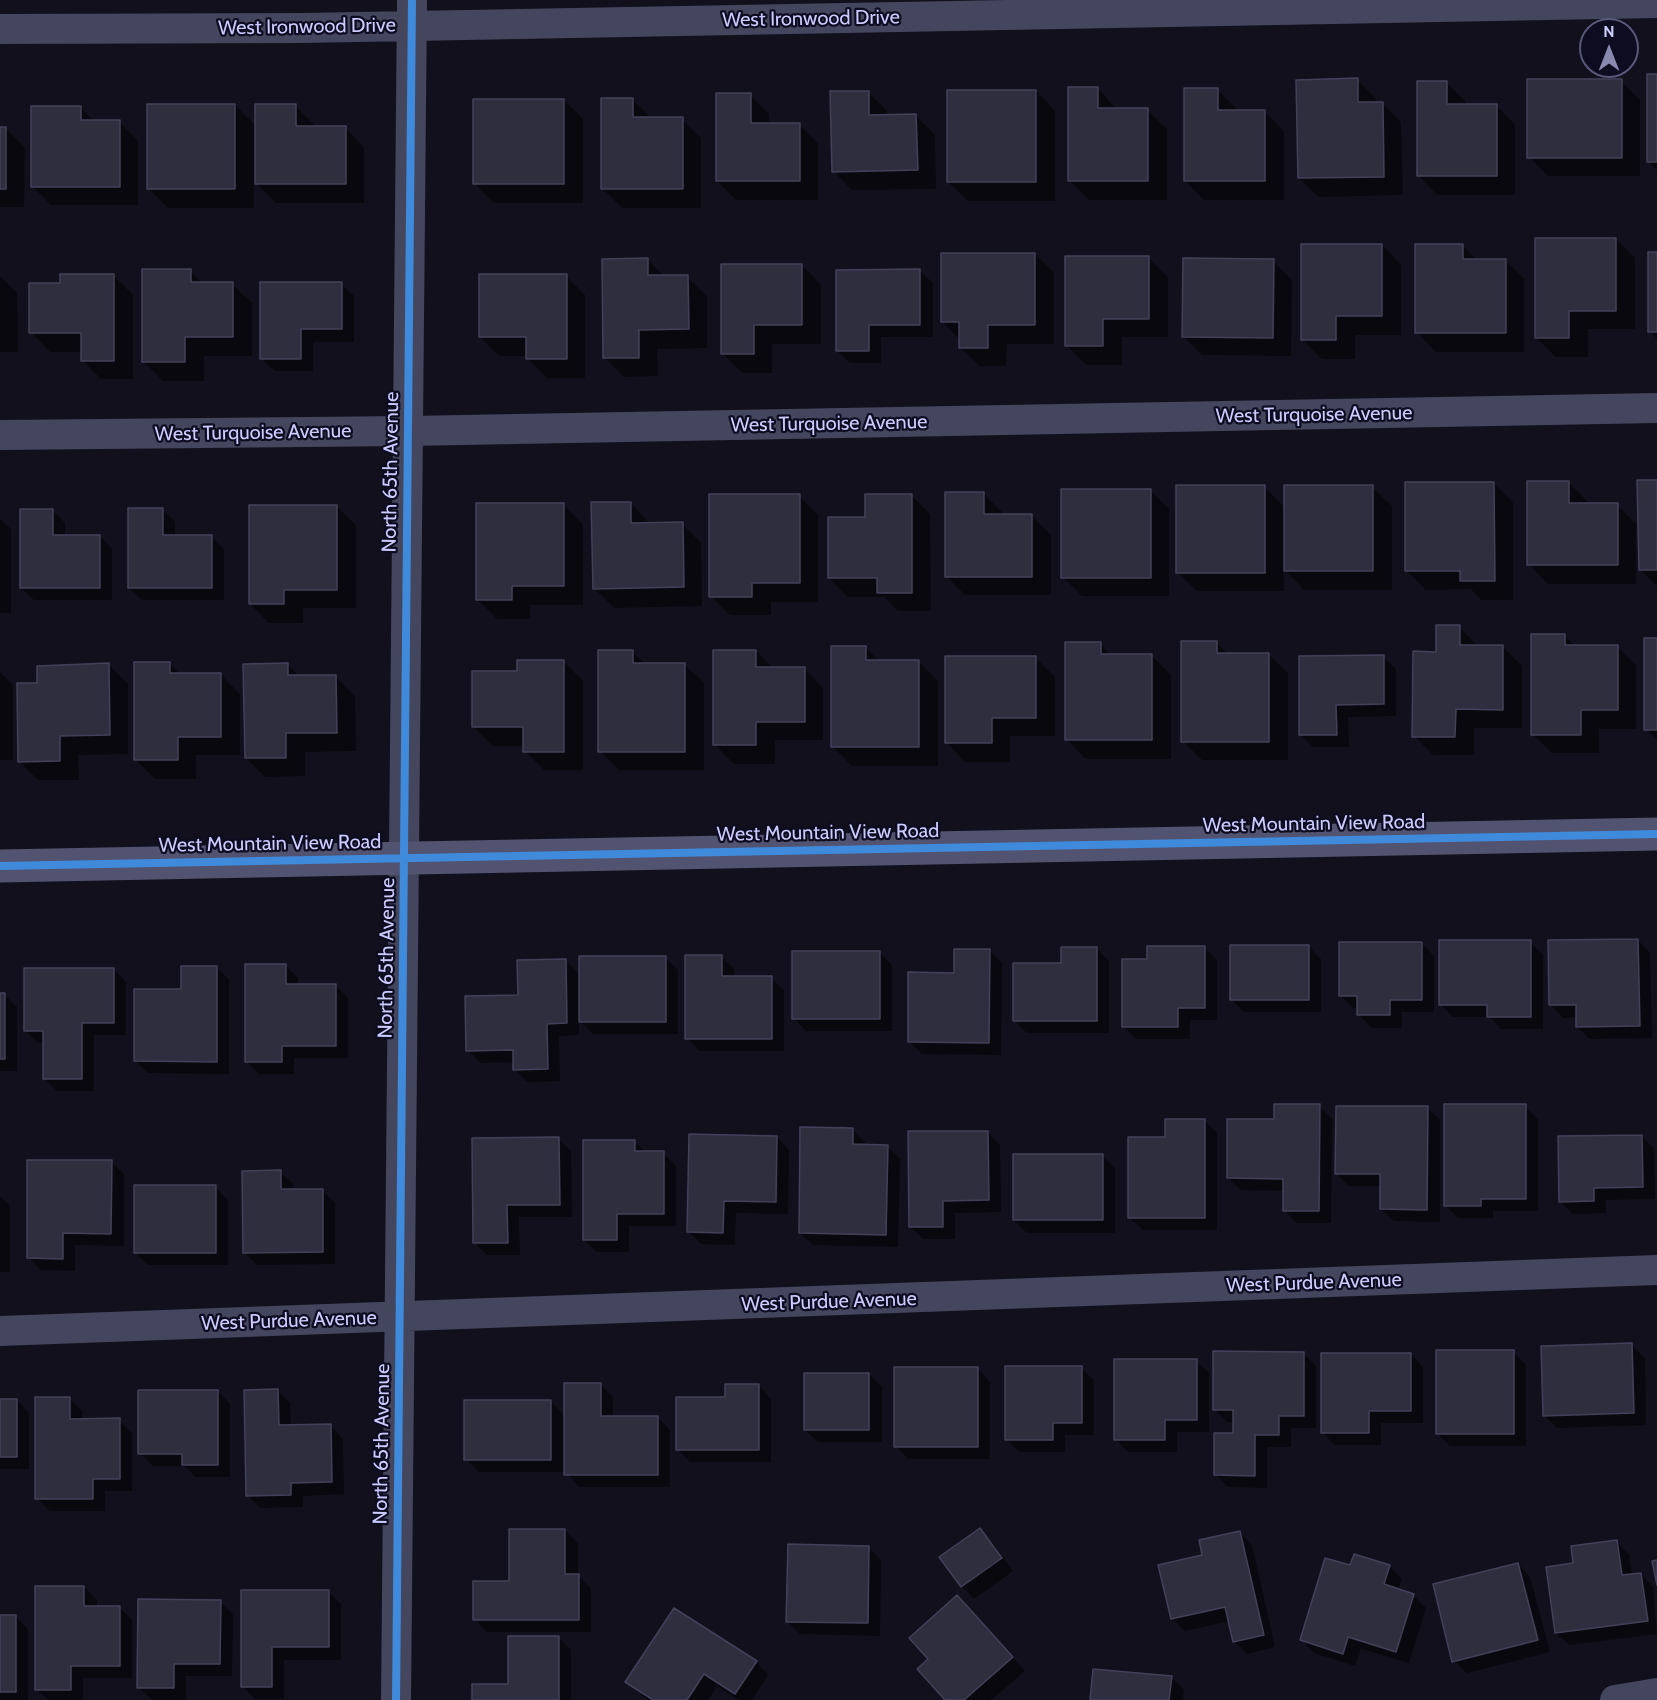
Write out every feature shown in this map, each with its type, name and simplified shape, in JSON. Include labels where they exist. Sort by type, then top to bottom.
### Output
[{"type":"street","name":"West Ironwood Drive","points":[[0,29],[412,13],[1657,3]]},
{"type":"street","name":"North 65th Avenue","points":[[396,1700],[412,13]]},
{"type":"street","name":"West Turquoise Avenue","points":[[0,435],[408,431],[1657,408]]},
{"type":"street","name":"West Mountain View Road","points":[[0,867],[1657,834]]},
{"type":"street","name":"West Purdue Avenue","points":[[0,1331],[1657,1270]]},
{"type":"street","points":[[1615,1700],[1657,1693]]},
{"type":"building","points":[[1647,74],[1657,74],[1657,162],[1647,162]]},
{"type":"building","points":[[1358,78],[1358,102],[1383,102],[1384,177],[1298,178],[1296,80]]},
{"type":"building","points":[[1527,79],[1622,79],[1622,158],[1527,158]]},
{"type":"building","points":[[1417,81],[1447,81],[1447,104],[1497,104],[1497,176],[1417,176]]},
{"type":"building","points":[[1068,87],[1098,87],[1098,108],[1148,108],[1148,181],[1068,181]]},
{"type":"building","points":[[1184,88],[1218,88],[1218,110],[1265,110],[1265,181],[1184,181]]},
{"type":"building","points":[[947,90],[1036,90],[1036,182],[947,182]]},
{"type":"building","points":[[830,91],[869,91],[869,115],[916,114],[918,170],[832,172]]},
{"type":"building","points":[[716,93],[751,93],[751,123],[800,123],[800,181],[716,181]]},
{"type":"building","points":[[601,98],[633,98],[633,117],[683,117],[683,189],[601,189]]},
{"type":"building","points":[[473,99],[564,99],[564,184],[473,184]]},
{"type":"building","points":[[147,104],[235,104],[235,189],[147,189]]},
{"type":"building","points":[[255,104],[296,104],[296,126],[346,126],[346,184],[255,184]]},
{"type":"building","points":[[31,106],[81,106],[81,120],[120,120],[120,187],[31,187]]},
{"type":"building","points":[[0,127],[6,127],[6,189],[0,189]]},
{"type":"building","points":[[1535,238],[1616,238],[1616,311],[1569,311],[1569,338],[1535,338]]},
{"type":"building","points":[[1301,244],[1382,244],[1382,316],[1336,316],[1336,340],[1301,340]]},
{"type":"building","points":[[1415,244],[1463,244],[1463,259],[1506,259],[1506,333],[1415,333]]},
{"type":"building","points":[[1648,252],[1657,252],[1657,332],[1648,332]]},
{"type":"building","points":[[941,253],[1035,253],[1035,325],[988,325],[988,348],[959,348],[959,322],[941,322]]},
{"type":"building","points":[[1065,256],[1149,256],[1149,319],[1103,319],[1103,346],[1065,346]]},
{"type":"building","points":[[648,258],[648,275],[688,275],[689,329],[639,330],[639,358],[603,358],[602,259]]},
{"type":"building","points":[[1183,258],[1274,259],[1273,338],[1182,337]]},
{"type":"building","points":[[721,264],[802,264],[802,325],[754,325],[754,354],[721,354]]},
{"type":"building","points":[[142,269],[191,269],[191,282],[233,282],[233,337],[185,337],[185,362],[142,362]]},
{"type":"building","points":[[920,269],[920,325],[869,325],[869,351],[836,351],[836,270]]},
{"type":"building","points":[[60,274],[114,274],[114,361],[81,361],[81,333],[29,333],[29,283],[60,283]]},
{"type":"building","points":[[479,274],[567,274],[567,359],[526,359],[526,337],[479,337]]},
{"type":"building","points":[[260,282],[342,282],[342,329],[301,329],[301,359],[260,359]]},
{"type":"building","points":[[1637,480],[1657,480],[1657,570],[1639,570]]},
{"type":"building","points":[[1527,481],[1569,481],[1569,503],[1618,503],[1618,565],[1527,565]]},
{"type":"building","points":[[1405,482],[1494,482],[1495,581],[1460,581],[1460,571],[1405,571]]},
{"type":"building","points":[[1176,485],[1265,485],[1265,573],[1176,573]]},
{"type":"building","points":[[1284,485],[1373,485],[1373,571],[1284,571]]},
{"type":"building","points":[[1061,489],[1151,489],[1151,578],[1061,578]]},
{"type":"building","points":[[945,492],[984,492],[984,514],[1032,514],[1032,577],[945,577]]},
{"type":"building","points":[[709,494],[800,494],[800,583],[752,583],[752,597],[709,597]]},
{"type":"building","points":[[865,494],[912,494],[912,593],[877,593],[877,578],[828,578],[828,517],[865,517]]},
{"type":"building","points":[[591,502],[631,502],[631,523],[683,522],[684,587],[593,589]]},
{"type":"building","points":[[476,503],[564,503],[564,586],[512,586],[512,600],[476,600]]},
{"type":"building","points":[[249,505],[337,505],[337,590],[284,590],[284,604],[249,604]]},
{"type":"building","points":[[128,508],[163,508],[163,535],[212,535],[212,588],[128,588]]},
{"type":"building","points":[[20,509],[53,509],[53,535],[100,535],[100,588],[20,588]]},
{"type":"building","points":[[1436,625],[1460,625],[1460,645],[1503,645],[1503,710],[1456,709],[1455,737],[1412,737],[1413,651],[1436,652]]},
{"type":"building","points":[[1531,634],[1565,634],[1565,645],[1618,645],[1618,710],[1581,710],[1581,735],[1531,735]]},
{"type":"building","points":[[1644,638],[1657,638],[1657,730],[1644,730]]},
{"type":"building","points":[[1181,641],[1217,641],[1217,653],[1269,653],[1269,742],[1181,742]]},
{"type":"building","points":[[1065,642],[1101,642],[1101,654],[1152,654],[1152,740],[1065,740]]},
{"type":"building","points":[[831,646],[866,646],[866,660],[919,660],[919,747],[831,747]]},
{"type":"building","points":[[598,650],[633,650],[633,663],[685,663],[685,752],[598,752]]},
{"type":"building","points":[[713,650],[756,650],[756,667],[805,667],[805,722],[756,722],[756,745],[713,745]]},
{"type":"building","points":[[1384,655],[1384,704],[1336,705],[1337,735],[1299,735],[1299,656]]},
{"type":"building","points":[[945,656],[1036,656],[1036,718],[992,718],[992,743],[945,743]]},
{"type":"building","points":[[517,660],[564,660],[564,752],[523,752],[523,727],[472,727],[472,671],[517,671]]},
{"type":"building","points":[[134,662],[170,662],[170,673],[221,673],[221,737],[178,737],[178,760],[134,760]]},
{"type":"building","points":[[109,663],[110,735],[60,736],[60,761],[18,762],[17,683],[37,683],[37,666]]},
{"type":"building","points":[[288,663],[288,675],[336,675],[337,733],[286,733],[286,758],[245,758],[243,664]]},
{"type":"building","points":[[1638,939],[1640,1026],[1576,1027],[1576,1005],[1549,1005],[1548,940]]},
{"type":"building","points":[[1439,940],[1531,940],[1531,1017],[1487,1017],[1487,1005],[1439,1005]]},
{"type":"building","points":[[1339,942],[1422,942],[1422,1000],[1390,1000],[1390,1015],[1357,1015],[1357,996],[1339,996]]},
{"type":"building","points":[[1230,945],[1309,945],[1309,1000],[1230,1000]]},
{"type":"building","points":[[1147,946],[1205,946],[1205,1008],[1178,1008],[1178,1027],[1122,1027],[1122,959],[1147,959]]},
{"type":"building","points":[[1061,947],[1097,947],[1097,1021],[1013,1021],[1013,963],[1061,963]]},
{"type":"building","points":[[954,949],[990,949],[989,1043],[908,1042],[908,972],[954,973]]},
{"type":"building","points":[[792,951],[880,951],[880,1019],[792,1019]]},
{"type":"building","points":[[685,955],[722,955],[722,976],[772,976],[772,1039],[685,1039]]},
{"type":"building","points":[[579,956],[666,956],[666,1022],[579,1022]]},
{"type":"building","points":[[566,959],[567,1023],[547,1024],[548,1069],[513,1070],[513,1050],[466,1051],[465,996],[518,995],[517,960]]},
{"type":"building","points":[[245,964],[286,964],[286,984],[336,984],[336,1046],[282,1046],[282,1062],[245,1062]]},
{"type":"building","points":[[181,966],[217,966],[217,1062],[134,1061],[134,989],[181,989]]},
{"type":"building","points":[[24,968],[114,968],[114,1023],[82,1023],[82,1079],[43,1079],[43,1031],[24,1031]]},
{"type":"building","points":[[0,993],[5,993],[5,1059],[0,1059]]},
{"type":"building","points":[[1274,1104],[1320,1104],[1319,1211],[1283,1211],[1283,1179],[1227,1178],[1227,1119],[1274,1119]]},
{"type":"building","points":[[1444,1104],[1526,1104],[1526,1199],[1481,1199],[1481,1206],[1444,1206]]},
{"type":"building","points":[[1336,1106],[1428,1106],[1427,1210],[1380,1209],[1380,1174],[1335,1174]]},
{"type":"building","points":[[1165,1119],[1205,1119],[1205,1218],[1128,1218],[1128,1137],[1165,1137]]},
{"type":"building","points":[[800,1127],[853,1128],[853,1144],[888,1145],[886,1235],[799,1233]]},
{"type":"building","points":[[908,1131],[988,1131],[989,1200],[943,1201],[943,1227],[909,1227]]},
{"type":"building","points":[[689,1134],[777,1136],[776,1202],[724,1201],[723,1233],[687,1232]]},
{"type":"building","points":[[1642,1135],[1643,1187],[1594,1188],[1594,1201],[1559,1202],[1558,1136]]},
{"type":"building","points":[[559,1137],[560,1205],[507,1205],[508,1243],[473,1243],[472,1138]]},
{"type":"building","points":[[583,1140],[635,1140],[635,1151],[664,1151],[664,1214],[617,1214],[617,1240],[583,1240]]},
{"type":"building","points":[[1013,1154],[1103,1154],[1103,1220],[1013,1220]]},
{"type":"building","points":[[27,1160],[112,1160],[111,1234],[63,1233],[63,1259],[27,1258]]},
{"type":"building","points":[[281,1170],[281,1189],[323,1189],[323,1252],[243,1253],[242,1171]]},
{"type":"building","points":[[134,1185],[216,1185],[216,1253],[134,1253]]},
{"type":"building","points":[[1632,1343],[1634,1413],[1543,1416],[1541,1346]]},
{"type":"building","points":[[1436,1350],[1514,1350],[1514,1434],[1436,1434]]},
{"type":"building","points":[[1213,1351],[1304,1352],[1304,1416],[1279,1416],[1279,1435],[1255,1435],[1255,1476],[1214,1475],[1214,1433],[1233,1433],[1233,1410],[1213,1410]]},
{"type":"building","points":[[1321,1353],[1411,1353],[1411,1411],[1369,1411],[1369,1433],[1321,1433]]},
{"type":"building","points":[[1114,1359],[1197,1359],[1197,1420],[1165,1420],[1165,1440],[1114,1440]]},
{"type":"building","points":[[1005,1366],[1082,1366],[1082,1423],[1053,1423],[1053,1440],[1005,1440]]},
{"type":"building","points":[[894,1367],[978,1367],[978,1447],[894,1447]]},
{"type":"building","points":[[804,1373],[869,1373],[869,1430],[804,1430]]},
{"type":"building","points":[[564,1383],[601,1383],[601,1416],[658,1416],[658,1475],[564,1475]]},
{"type":"building","points":[[725,1384],[759,1384],[759,1450],[676,1450],[676,1397],[725,1397]]},
{"type":"building","points":[[278,1389],[279,1425],[331,1424],[332,1482],[291,1483],[291,1495],[246,1496],[244,1390]]},
{"type":"building","points":[[138,1390],[218,1390],[218,1465],[182,1465],[182,1454],[138,1454]]},
{"type":"building","points":[[35,1397],[70,1397],[70,1419],[120,1418],[120,1479],[93,1479],[93,1499],[35,1499]]},
{"type":"building","points":[[0,1399],[17,1399],[17,1457],[0,1457]]},
{"type":"building","points":[[464,1400],[551,1400],[551,1460],[464,1460]]},
{"type":"building","points":[[980,1528],[1002,1558],[961,1587],[939,1557]]},
{"type":"building","points":[[509,1529],[565,1529],[565,1574],[579,1574],[579,1620],[473,1620],[473,1581],[509,1581]]},
{"type":"building","points":[[1240,1531],[1264,1635],[1233,1642],[1225,1607],[1171,1619],[1158,1565],[1202,1555],[1199,1540]]},
{"type":"building","points":[[1617,1540],[1622,1575],[1641,1573],[1648,1621],[1555,1633],[1546,1567],[1573,1563],[1571,1546]]},
{"type":"building","points":[[788,1544],[869,1546],[868,1623],[786,1622]]},
{"type":"building","points":[[1354,1554],[1390,1565],[1384,1584],[1414,1594],[1396,1652],[1348,1637],[1343,1654],[1300,1640],[1325,1558],[1350,1565]]},
{"type":"building","points":[[1657,1560],[1657,1585],[1652,1561]]},
{"type":"building","points":[[1518,1563],[1538,1640],[1452,1662],[1433,1584]]},
{"type":"building","points":[[35,1586],[84,1586],[84,1606],[120,1606],[120,1666],[71,1666],[71,1690],[35,1690]]},
{"type":"building","points":[[241,1590],[329,1590],[329,1647],[272,1647],[272,1687],[241,1687]]},
{"type":"building","points":[[957,1595],[1013,1657],[964,1700],[945,1700],[917,1669],[928,1659],[909,1638]]},
{"type":"building","points":[[138,1599],[221,1600],[220,1664],[174,1664],[174,1688],[137,1688]]},
{"type":"building","points":[[674,1608],[757,1661],[735,1694],[704,1674],[687,1700],[653,1700],[625,1682]]},
{"type":"building","points":[[0,1615],[16,1615],[16,1692],[0,1692]]},
{"type":"building","points":[[508,1636],[559,1636],[559,1700],[472,1700],[472,1684],[508,1684]]},
{"type":"building","points":[[1093,1669],[1172,1676],[1169,1700],[1090,1700]]},
{"type":"cycle path","points":[[396,1700],[412,0]]},
{"type":"cycle path","points":[[0,866],[1657,834]]}]
